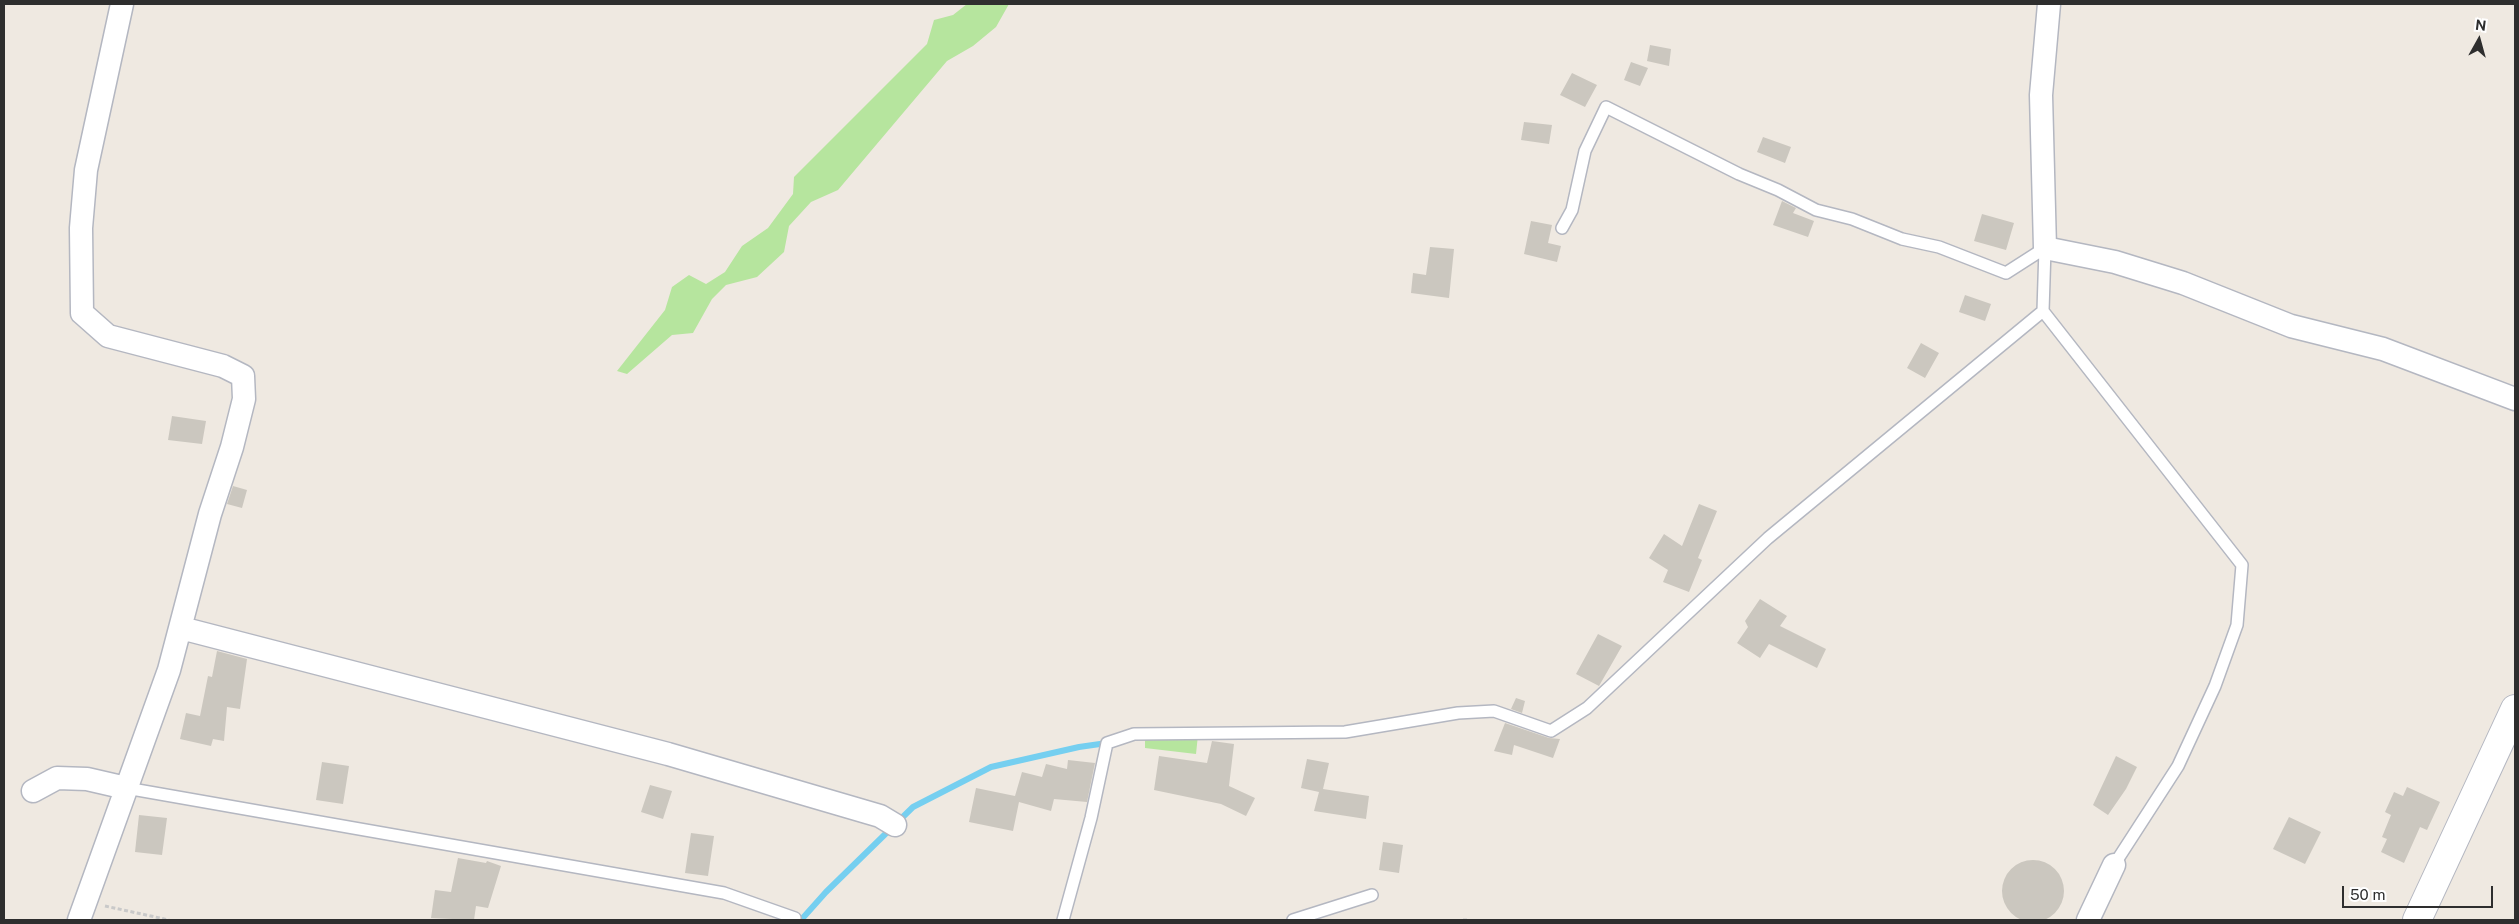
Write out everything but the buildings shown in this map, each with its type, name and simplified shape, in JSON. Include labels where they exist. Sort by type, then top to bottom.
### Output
[{"type":"street","points":[[82,911],[169,670],[210,514],[232,447],[244,400],[243,376],[223,366],[108,336],[82,313],[81,228],[86,170],[122,4]]},
{"type":"street","points":[[2049,4],[2041,95],[2045,248],[2115,262],[2183,283],[2291,326],[2383,349],[2515,399]]},
{"type":"street","points":[[181,628],[668,754],[880,816],[895,825]]},
{"type":"street","points":[[2417,920],[2515,709]]},
{"type":"street","points":[[33,791],[57,778],[87,779],[126,788]]},
{"type":"street","points":[[2088,920],[2114,865]]},
{"type":"lane","points":[[1562,228],[1572,210],[1585,152],[1606,107],[1739,174],[1778,190],[1816,210],[1852,219],[1902,239],[1939,247],[2006,273],[2045,248]]},
{"type":"lane","points":[[2045,248],[2043,311],[2242,564],[2237,625],[2215,686],[2178,766],[2114,865]]},
{"type":"lane","points":[[1063,920],[1092,818],[1107,743],[1134,734],[1345,732],[1458,713],[1494,711],[1551,731],[1587,708],[1768,538],[2043,311]]},
{"type":"lane","points":[[126,788],[724,893],[795,918]]},
{"type":"lane","points":[[1293,920],[1372,895]]},
{"type":"path","points":[[82,911],[169,920]]},
{"type":"green space","points":[[967,4],[1009,4],[996,27],[973,46],[947,61],[838,190],[811,202],[789,226],[784,252],[757,277],[726,285],[712,299],[693,333],[672,335],[627,374],[617,371],[665,310],[672,287],[689,275],[706,284],[725,272],[742,246],[768,228],[793,194],[794,177],[927,44],[934,20],[953,15]]},
{"type":"green space","points":[[1198,735],[1196,754],[1145,748],[1145,737]]},
{"type":"waterway","points":[[801,920],[826,892],[913,807],[991,767],[1079,747],[1107,743]]}]
